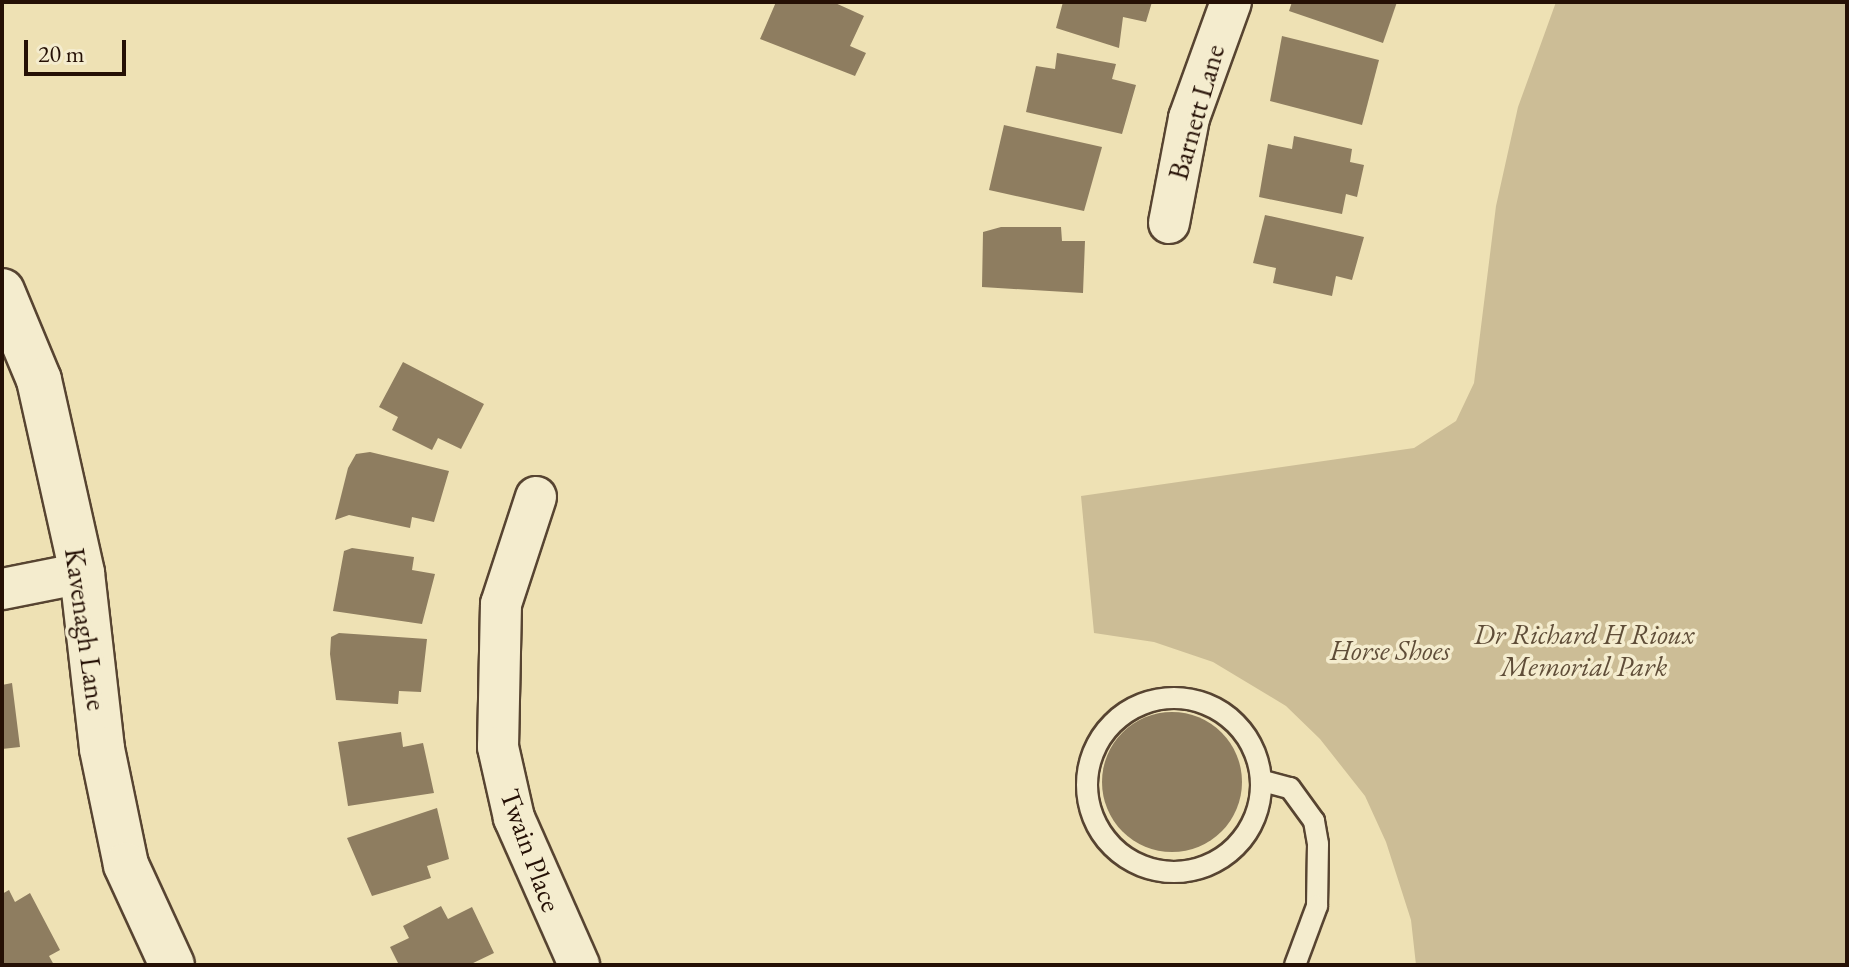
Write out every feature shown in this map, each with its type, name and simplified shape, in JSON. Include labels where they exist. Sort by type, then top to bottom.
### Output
[{"type":"main road","name":"Kavenagh Lane","points":[[2,291],[39,380],[82,573],[102,749],[126,865],[172,965]]},
{"type":"street","name":"Barnett Lane","points":[[1169,223],[1189,118],[1231,2]]},
{"type":"street","name":"Twain Place","points":[[536,497],[501,604],[498,747],[514,818],[579,965]]},
{"type":"street","points":[[2,589],[82,573]]},
{"type":"lane","points":[[1190,697],[1227,713],[1253,743],[1263,781],[1256,820],[1232,852],[1198,870],[1158,872],[1122,856],[1104,836],[1085,788],[1092,749],[1116,718],[1151,699],[1190,697]]},
{"type":"lane","points":[[1263,781],[1290,788],[1316,832],[1317,906],[1295,965]]},
{"type":"green space","name":"Dr Richard H Rioux Memorial Park","points":[[1556,2],[1847,2],[1847,965],[1416,965],[1411,920],[1386,842],[1365,796],[1320,739],[1286,706],[1213,662],[1154,642],[1094,633],[1081,496],[1414,448],[1456,421],[1474,383],[1496,206],[1518,107]]},
{"type":"building","points":[[776,2],[833,2],[864,16],[850,46],[866,53],[855,76],[760,39]]},
{"type":"building","points":[[1063,2],[1152,2],[1146,22],[1123,17],[1119,48],[1056,28]]},
{"type":"building","points":[[1292,2],[1397,2],[1383,43],[1289,11]]},
{"type":"building","points":[[1282,36],[1379,60],[1362,125],[1270,101]]},
{"type":"building","points":[[1057,53],[1116,64],[1112,79],[1136,85],[1122,134],[1026,112],[1036,66],[1055,69]]},
{"type":"building","points":[[1004,125],[1102,147],[1084,211],[989,190]]},
{"type":"building","points":[[1294,136],[1352,149],[1350,162],[1364,165],[1357,197],[1346,194],[1342,214],[1259,197],[1268,144],[1292,149]]},
{"type":"building","points":[[1265,215],[1364,237],[1352,280],[1336,276],[1332,296],[1273,283],[1276,268],[1253,263]]},
{"type":"building","points":[[1001,227],[1061,227],[1062,241],[1085,241],[1083,293],[982,287],[983,232]]},
{"type":"building","points":[[403,362],[484,404],[461,449],[438,438],[432,450],[392,430],[398,417],[379,407]]},
{"type":"building","points":[[370,452],[449,471],[434,522],[412,517],[410,528],[349,515],[335,520],[348,468],[356,454]]},
{"type":"building","points":[[352,548],[414,557],[412,570],[435,574],[422,624],[333,611],[344,551]]},
{"type":"building","points":[[339,633],[427,639],[421,692],[399,691],[398,704],[336,700],[330,654],[331,637]]},
{"type":"building","points":[[12,683],[20,747],[2,749],[2,685]]},
{"type":"building","points":[[1172,712],[1199,717],[1222,732],[1237,755],[1242,782],[1237,809],[1222,832],[1199,847],[1172,852],[1145,847],[1122,832],[1107,809],[1102,782],[1107,755],[1122,732],[1145,717]]},
{"type":"building","points":[[401,732],[403,747],[423,743],[434,793],[348,806],[338,742]]},
{"type":"building","points":[[437,808],[449,859],[427,866],[431,878],[372,896],[347,838]]},
{"type":"building","points":[[9,890],[15,902],[30,893],[60,950],[49,956],[54,965],[2,965],[2,894]]},
{"type":"building","points":[[441,906],[448,919],[472,907],[494,953],[469,965],[399,965],[390,947],[409,938],[403,926]]},
{"type":"park label","name":"Horse Shoes","points":[[1390,650]]}]
